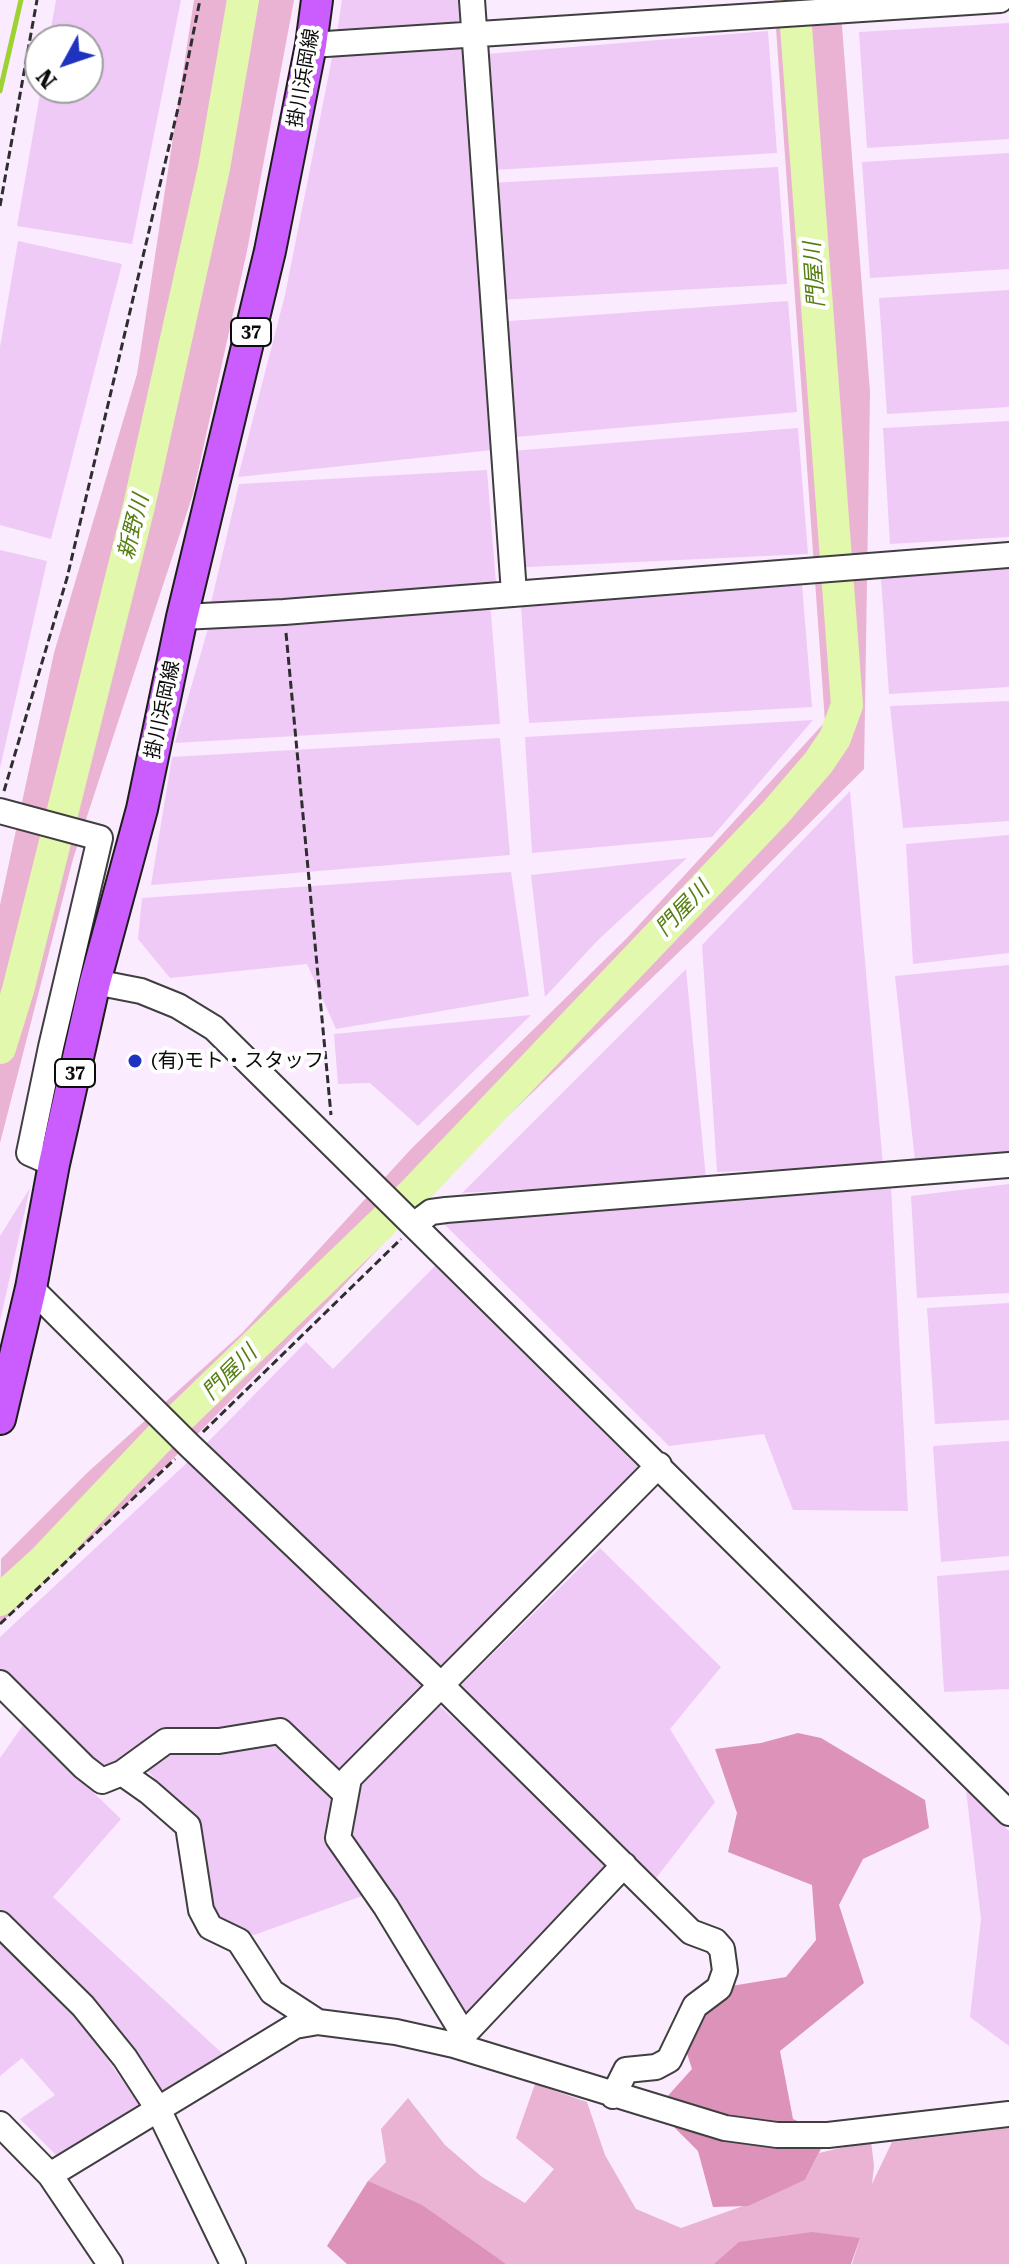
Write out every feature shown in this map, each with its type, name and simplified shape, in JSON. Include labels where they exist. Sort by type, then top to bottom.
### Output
[{"type":"main road","name":"掛川浜岡線","points":[[0,1419],[31,1288],[54,1164],[95,982],[142,809],[182,617],[270,251],[317,0]]},
{"type":"street","points":[[472,0],[514,593]]},
{"type":"street","points":[[311,45],[1000,0]]},
{"type":"street","points":[[182,617],[284,612],[1009,555]]},
{"type":"street","points":[[4,805],[100,838],[29,1153],[54,1164]]},
{"type":"street","points":[[95,982],[141,991],[178,1006],[214,1028],[1009,1813]]},
{"type":"street","points":[[415,1224],[431,1212],[446,1210],[1009,1165]]},
{"type":"street","points":[[31,1288],[691,1932],[715,1941],[722,1949],[725,1971],[719,1988],[695,2006],[669,2060],[656,2067],[626,2070],[613,2096]]},
{"type":"street","points":[[459,2040],[386,1907],[338,1838],[349,1778],[659,1465]]},
{"type":"street","points":[[0,1683],[102,1781],[122,1773],[166,1741],[219,1741],[280,1731],[346,1794]]},
{"type":"street","points":[[122,1773],[188,1826],[201,1910],[210,1927],[239,1941],[272,1992],[318,2022]]},
{"type":"street","points":[[459,2040],[624,1865]]},
{"type":"street","points":[[0,1924],[83,2006],[125,2058],[158,2109],[233,2264]]},
{"type":"street","points":[[50,2175],[295,2026],[318,2022],[459,2040],[613,2096],[725,2128],[777,2135],[828,2135],[1009,2114]]},
{"type":"street","points":[[0,2124],[50,2175],[110,2264]]},
{"type":"path","points":[[0,206],[37,0]]},
{"type":"path","points":[[4,805],[67,578],[179,104],[200,0]]},
{"type":"path","points":[[284,612],[331,1116],[320,1131]]},
{"type":"path","points":[[0,1624],[304,1336],[415,1224]]},
{"type":"shaded area","points":[[56,0],[181,0],[132,244],[17,226],[38,104],[104,104],[104,24],[52,24]]},
{"type":"shaded area","points":[[194,0],[294,0],[247,251],[193,494],[73,859],[0,1143],[0,905],[54,653],[137,374]]},
{"type":"shaded area","points":[[342,0],[463,0],[465,26],[337,33]]},
{"type":"shaded area","points":[[774,0],[840,0],[870,392],[864,769],[460,1162],[331,1299],[143,1489],[0,1624],[1,1559],[87,1473],[242,1333],[412,1148],[627,938],[825,722]]},
{"type":"shaded area","points":[[1009,23],[1009,139],[867,148],[859,32]]},
{"type":"shaded area","points":[[768,31],[777,153],[494,170],[487,54]]},
{"type":"shaded area","points":[[466,44],[493,450],[238,477],[285,295],[333,53]]},
{"type":"shaded area","points":[[1009,153],[1009,269],[870,278],[862,162]]},
{"type":"shaded area","points":[[778,167],[787,284],[498,300],[490,183]]},
{"type":"shaded area","points":[[18,241],[122,264],[51,539],[0,525],[0,347]]},
{"type":"shaded area","points":[[1009,290],[1009,407],[887,414],[879,298]]},
{"type":"shaded area","points":[[788,301],[797,412],[504,438],[496,322]]},
{"type":"shaded area","points":[[1009,421],[1009,537],[890,544],[883,428]]},
{"type":"shaded area","points":[[798,428],[808,554],[507,568],[500,452]]},
{"type":"shaded area","points":[[487,470],[497,596],[210,607],[239,484]]},
{"type":"shaded area","points":[[0,550],[47,561],[0,768]]},
{"type":"shaded area","points":[[1009,568],[1009,687],[889,694],[881,578]]},
{"type":"shaded area","points":[[802,585],[812,707],[529,723],[521,607]]},
{"type":"shaded area","points":[[490,602],[500,724],[175,743],[209,625]]},
{"type":"shaded area","points":[[1009,701],[1009,821],[903,828],[890,706]]},
{"type":"shaded area","points":[[813,720],[712,837],[532,853],[525,737]]},
{"type":"shaded area","points":[[500,738],[510,855],[151,885],[172,757]]},
{"type":"shaded area","points":[[850,791],[883,1165],[717,1172],[702,945]]},
{"type":"shaded area","points":[[1009,835],[1009,953],[913,964],[906,844]]},
{"type":"shaded area","points":[[687,858],[598,940],[545,997],[531,875]]},
{"type":"shaded area","points":[[511,872],[529,996],[336,1029],[307,964],[170,978],[138,939],[142,898]]},
{"type":"shaded area","points":[[1009,965],[1009,1155],[915,1161],[895,976]]},
{"type":"shaded area","points":[[686,969],[706,1179],[462,1193]]},
{"type":"shaded area","points":[[531,1015],[418,1126],[370,1083],[338,1084],[334,1034]]},
{"type":"shaded area","points":[[1009,1184],[1009,1293],[917,1298],[911,1196]]},
{"type":"shaded area","points":[[891,1186],[908,1511],[793,1510],[764,1434],[669,1446],[438,1218]]},
{"type":"shaded area","points":[[30,1188],[0,1321],[0,1236]]},
{"type":"shaded area","points":[[435,1266],[639,1468],[435,1673],[205,1445],[306,1342],[333,1369]]},
{"type":"shaded area","points":[[1009,1303],[1009,1420],[935,1424],[927,1308]]},
{"type":"shaded area","points":[[1009,1441],[1009,1556],[941,1562],[933,1446]]},
{"type":"shaded area","points":[[191,1459],[427,1685],[340,1774],[284,1722],[252,1723],[163,1737],[96,1770],[0,1672],[0,1637]]},
{"type":"shaded area","points":[[600,1548],[721,1667],[670,1729],[715,1802],[653,1882],[457,1689]]},
{"type":"shaded area","points":[[1009,1570],[1009,1689],[944,1692],[937,1576]]},
{"type":"shaded area","points":[[440,1706],[613,1865],[467,2017],[346,1833],[360,1784]]},
{"type":"shaded area","points":[[23,1725],[121,1819],[53,1897],[224,2055],[161,2095],[0,1913],[0,1758]]},
{"type":"shaded area","points":[[798,1733],[821,1738],[925,1800],[929,1828],[863,1859],[839,1905],[864,1983],[780,2051],[793,2119],[828,2135],[805,2180],[748,2206],[713,2207],[698,2151],[656,2109],[692,2069],[681,2035],[719,1988],[786,1977],[816,1940],[812,1885],[728,1852],[737,1813],[715,1749],[761,1743]]},
{"type":"shaded area","points":[[276,1744],[333,1796],[324,1841],[365,1895],[254,1935],[213,1915],[201,1828],[143,1766],[175,1750]]},
{"type":"shaded area","points":[[966,1790],[1009,1831],[1009,2046],[970,2017],[981,1919]]},
{"type":"shaded area","points":[[0,1940],[82,2022],[142,2109],[59,2158],[20,2119],[55,2095],[22,2058],[0,2076]]},
{"type":"shaded area","points":[[535,2084],[587,2102],[605,2155],[636,2209],[681,2228],[760,2200],[805,2180],[819,2153],[871,2141],[874,2166],[872,2184],[892,2142],[1009,2128],[1009,2264],[852,2264],[860,2238],[719,2264],[506,2264],[368,2181],[386,2162],[381,2129],[408,2098],[445,2145],[482,2177],[525,2203],[554,2169],[516,2138]]},
{"type":"shaded area","points":[[368,2181],[422,2205],[506,2264],[347,2264],[327,2246]]},
{"type":"shaded area","points":[[812,2232],[860,2238],[851,2264],[714,2264],[739,2242]]},
{"type":"waterway","points":[[0,91],[21,0]]},
{"type":"waterway","name":"新野川","points":[[0,1048],[18,990],[139,506],[214,168],[243,0]]},
{"type":"waterway","name":"門屋川","points":[[0,1600],[44,1560],[166,1431],[413,1193],[776,812],[819,762],[835,738],[847,705],[794,0]]},
{"type":"place","name":"(有)モト・スタッフ","points":[[135,1061]]}]
